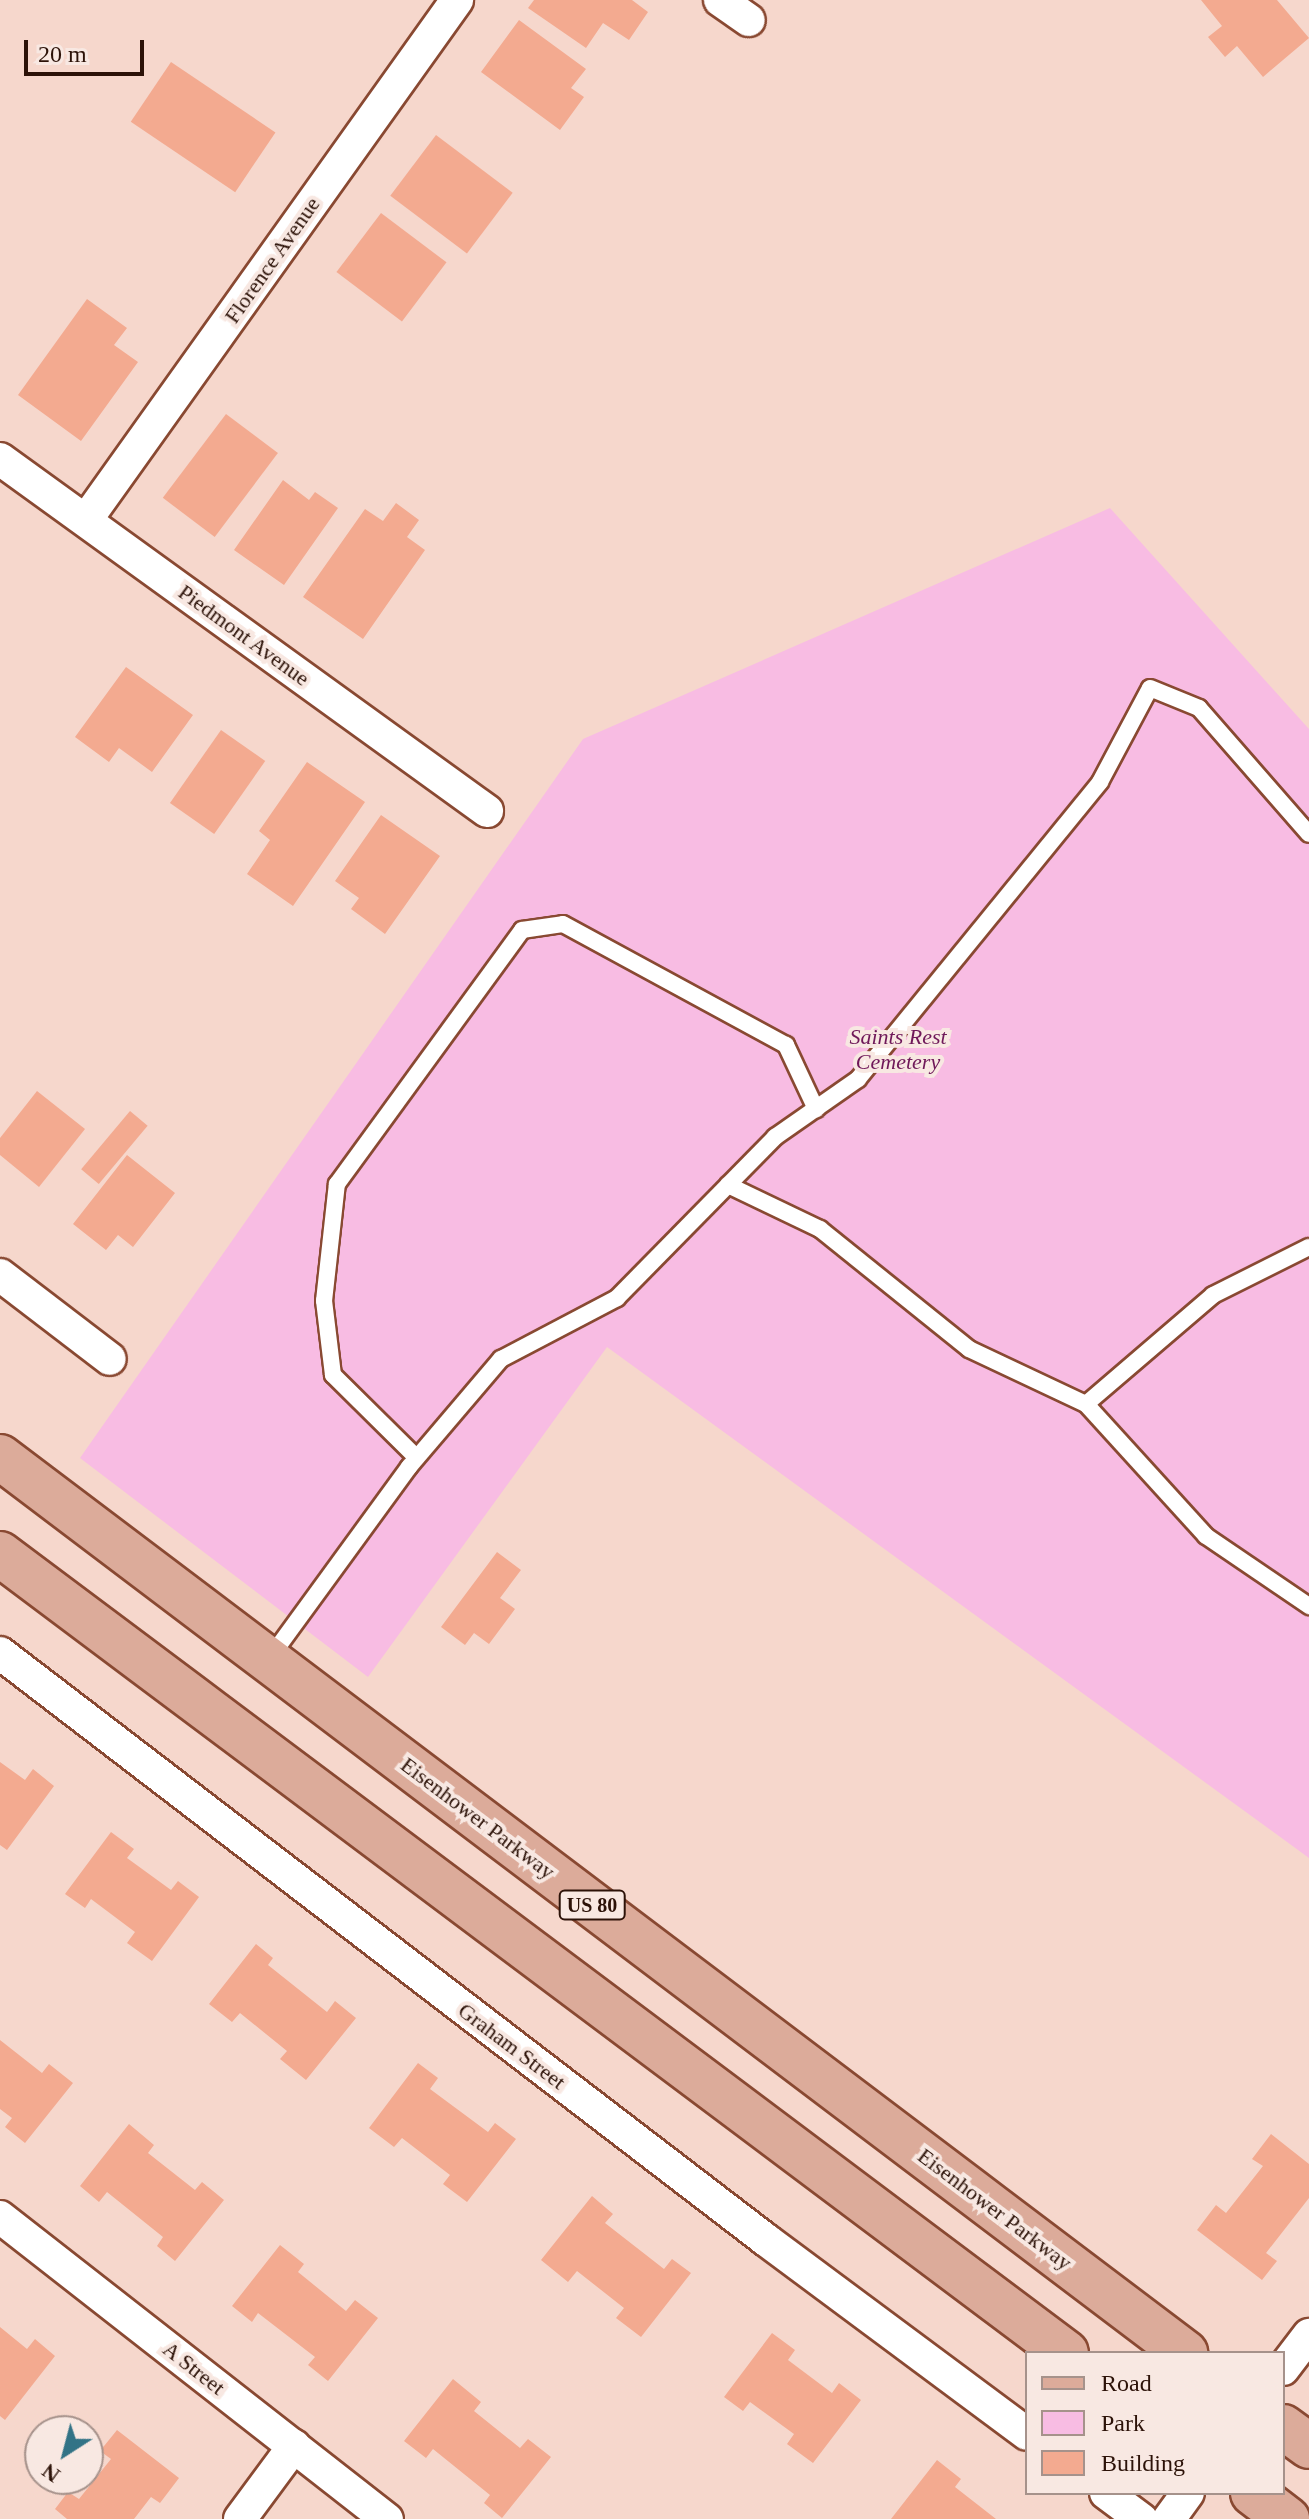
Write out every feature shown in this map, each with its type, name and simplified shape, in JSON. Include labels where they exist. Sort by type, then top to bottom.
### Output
[{"type":"main road","name":"Eisenhower Parkway","points":[[0,1457],[1182,2351]]},
{"type":"main road","points":[[0,1554],[1063,2351]]},
{"type":"main road","points":[[1285,2428],[1309,2446]]},
{"type":"main road","points":[[1256,2495],[1287,2519]]},
{"type":"street","name":"Florence Avenue","points":[[86,520],[457,0]]},
{"type":"street","points":[[720,0],[749,20]]},
{"type":"street","name":"Piedmont Avenue","points":[[0,459],[487,811]]},
{"type":"street","points":[[0,1275],[110,1359]]},
{"type":"street","name":"Graham Street","points":[[0,1653],[766,2240],[1025,2433]]},
{"type":"street","name":"A Street","points":[[0,2217],[387,2519]]},
{"type":"street","points":[[1285,2366],[1309,2335]]},
{"type":"street","points":[[240,2519],[294,2446]]},
{"type":"street","points":[[1285,2459],[1309,2457]]},
{"type":"street","points":[[1109,2495],[1141,2519]]},
{"type":"street","points":[[1169,2519],[1187,2495]]},
{"type":"lane","points":[[268,1660],[416,1457],[501,1359],[617,1298],[775,1137],[858,1079],[1100,782],[1150,688],[1199,708],[1309,834]]},
{"type":"lane","points":[[416,1457],[333,1375],[324,1301],[337,1184],[522,930],[563,924],[786,1045],[816,1109]]},
{"type":"lane","points":[[728,1185],[820,1229],[969,1349],[1086,1404],[1206,1536],[1309,1606]]},
{"type":"lane","points":[[1086,1404],[1213,1295],[1309,1247]]},
{"type":"green space","name":"Saints Rest Cemetery","points":[[1110,508],[1309,729],[1309,1858],[607,1347],[368,1677],[80,1458],[583,739]]},
{"type":"building","points":[[534,0],[632,0],[648,12],[629,40],[603,23],[586,48],[528,8]]},
{"type":"building","points":[[1201,0],[1277,0],[1309,38],[1263,77],[1237,46],[1225,57],[1208,37],[1222,26]]},
{"type":"building","points":[[519,20],[586,69],[571,88],[584,97],[560,130],[481,72]]},
{"type":"building","points":[[171,62],[275,132],[235,192],[131,122]]},
{"type":"building","points":[[436,135],[513,193],[467,253],[390,196]]},
{"type":"building","points":[[381,213],[446,262],[402,321],[336,272]]},
{"type":"building","points":[[87,299],[127,328],[114,345],[138,362],[81,441],[18,395]]},
{"type":"building","points":[[226,414],[278,453],[215,537],[163,498]]},
{"type":"building","points":[[283,480],[309,500],[315,492],[338,508],[284,585],[234,550]]},
{"type":"building","points":[[396,503],[419,520],[407,537],[425,550],[363,639],[303,597],[365,509],[383,521]]},
{"type":"building","points":[[126,667],[193,715],[152,772],[119,748],[109,762],[75,737]]},
{"type":"building","points":[[221,730],[265,761],[214,834],[170,803]]},
{"type":"building","points":[[307,762],[365,802],[293,906],[247,874],[270,840],[259,831]]},
{"type":"building","points":[[381,815],[440,856],[385,934],[351,909],[359,898],[335,881]]},
{"type":"building","points":[[37,1091],[85,1129],[39,1187],[0,1155],[0,1138]]},
{"type":"building","points":[[130,1111],[148,1126],[99,1184],[81,1169]]},
{"type":"building","points":[[127,1155],[175,1193],[133,1247],[118,1235],[106,1250],[73,1224]]},
{"type":"building","points":[[497,1552],[521,1570],[500,1598],[515,1609],[489,1644],[474,1633],[465,1645],[441,1627]]},
{"type":"building","points":[[0,1762],[25,1780],[33,1769],[54,1786],[7,1850],[0,1845]]},
{"type":"building","points":[[111,1832],[134,1849],[127,1858],[171,1890],[178,1881],[199,1897],[152,1961],[127,1943],[135,1932],[91,1899],[85,1908],[65,1894]]},
{"type":"building","points":[[256,1944],[273,1958],[268,1965],[327,2012],[335,2001],[356,2018],[306,2080],[280,2059],[287,2051],[240,2013],[232,2022],[209,2004]]},
{"type":"building","points":[[0,2040],[42,2073],[49,2064],[73,2083],[25,2143],[5,2127],[12,2118],[0,2109]]},
{"type":"building","points":[[418,2063],[438,2078],[430,2089],[488,2132],[495,2123],[516,2139],[467,2202],[443,2184],[450,2175],[402,2138],[394,2147],[369,2128]]},
{"type":"building","points":[[129,2124],[154,2145],[148,2153],[195,2190],[202,2182],[224,2200],[175,2261],[157,2246],[163,2237],[107,2192],[99,2202],[80,2186]]},
{"type":"building","points":[[1271,2134],[1309,2164],[1309,2198],[1266,2253],[1277,2261],[1262,2280],[1197,2230],[1216,2205],[1226,2213],[1263,2166],[1252,2159]]},
{"type":"building","points":[[592,2196],[613,2214],[605,2223],[664,2269],[672,2259],[691,2273],[641,2337],[616,2318],[624,2308],[577,2271],[568,2282],[541,2260]]},
{"type":"building","points":[[280,2245],[304,2264],[298,2272],[346,2311],[355,2300],[378,2318],[328,2381],[308,2365],[315,2357],[258,2313],[252,2322],[232,2306]]},
{"type":"building","points":[[0,2327],[27,2349],[35,2339],[55,2356],[5,2420],[0,2416]]},
{"type":"building","points":[[772,2333],[795,2350],[788,2360],[832,2393],[839,2383],[861,2400],[813,2463],[787,2444],[794,2434],[750,2402],[743,2411],[724,2397]]},
{"type":"building","points":[[453,2379],[481,2402],[474,2411],[520,2448],[528,2439],[551,2457],[502,2518],[484,2503],[490,2495],[433,2449],[426,2458],[404,2441]]},
{"type":"building","points":[[117,2430],[179,2478],[160,2503],[151,2497],[134,2519],[67,2519],[55,2509],[66,2495],[79,2499],[82,2495],[104,2495],[104,2468],[111,2459],[104,2454],[104,2446]]},
{"type":"building","points":[[937,2460],[961,2479],[955,2487],[996,2519],[891,2519]]}]
